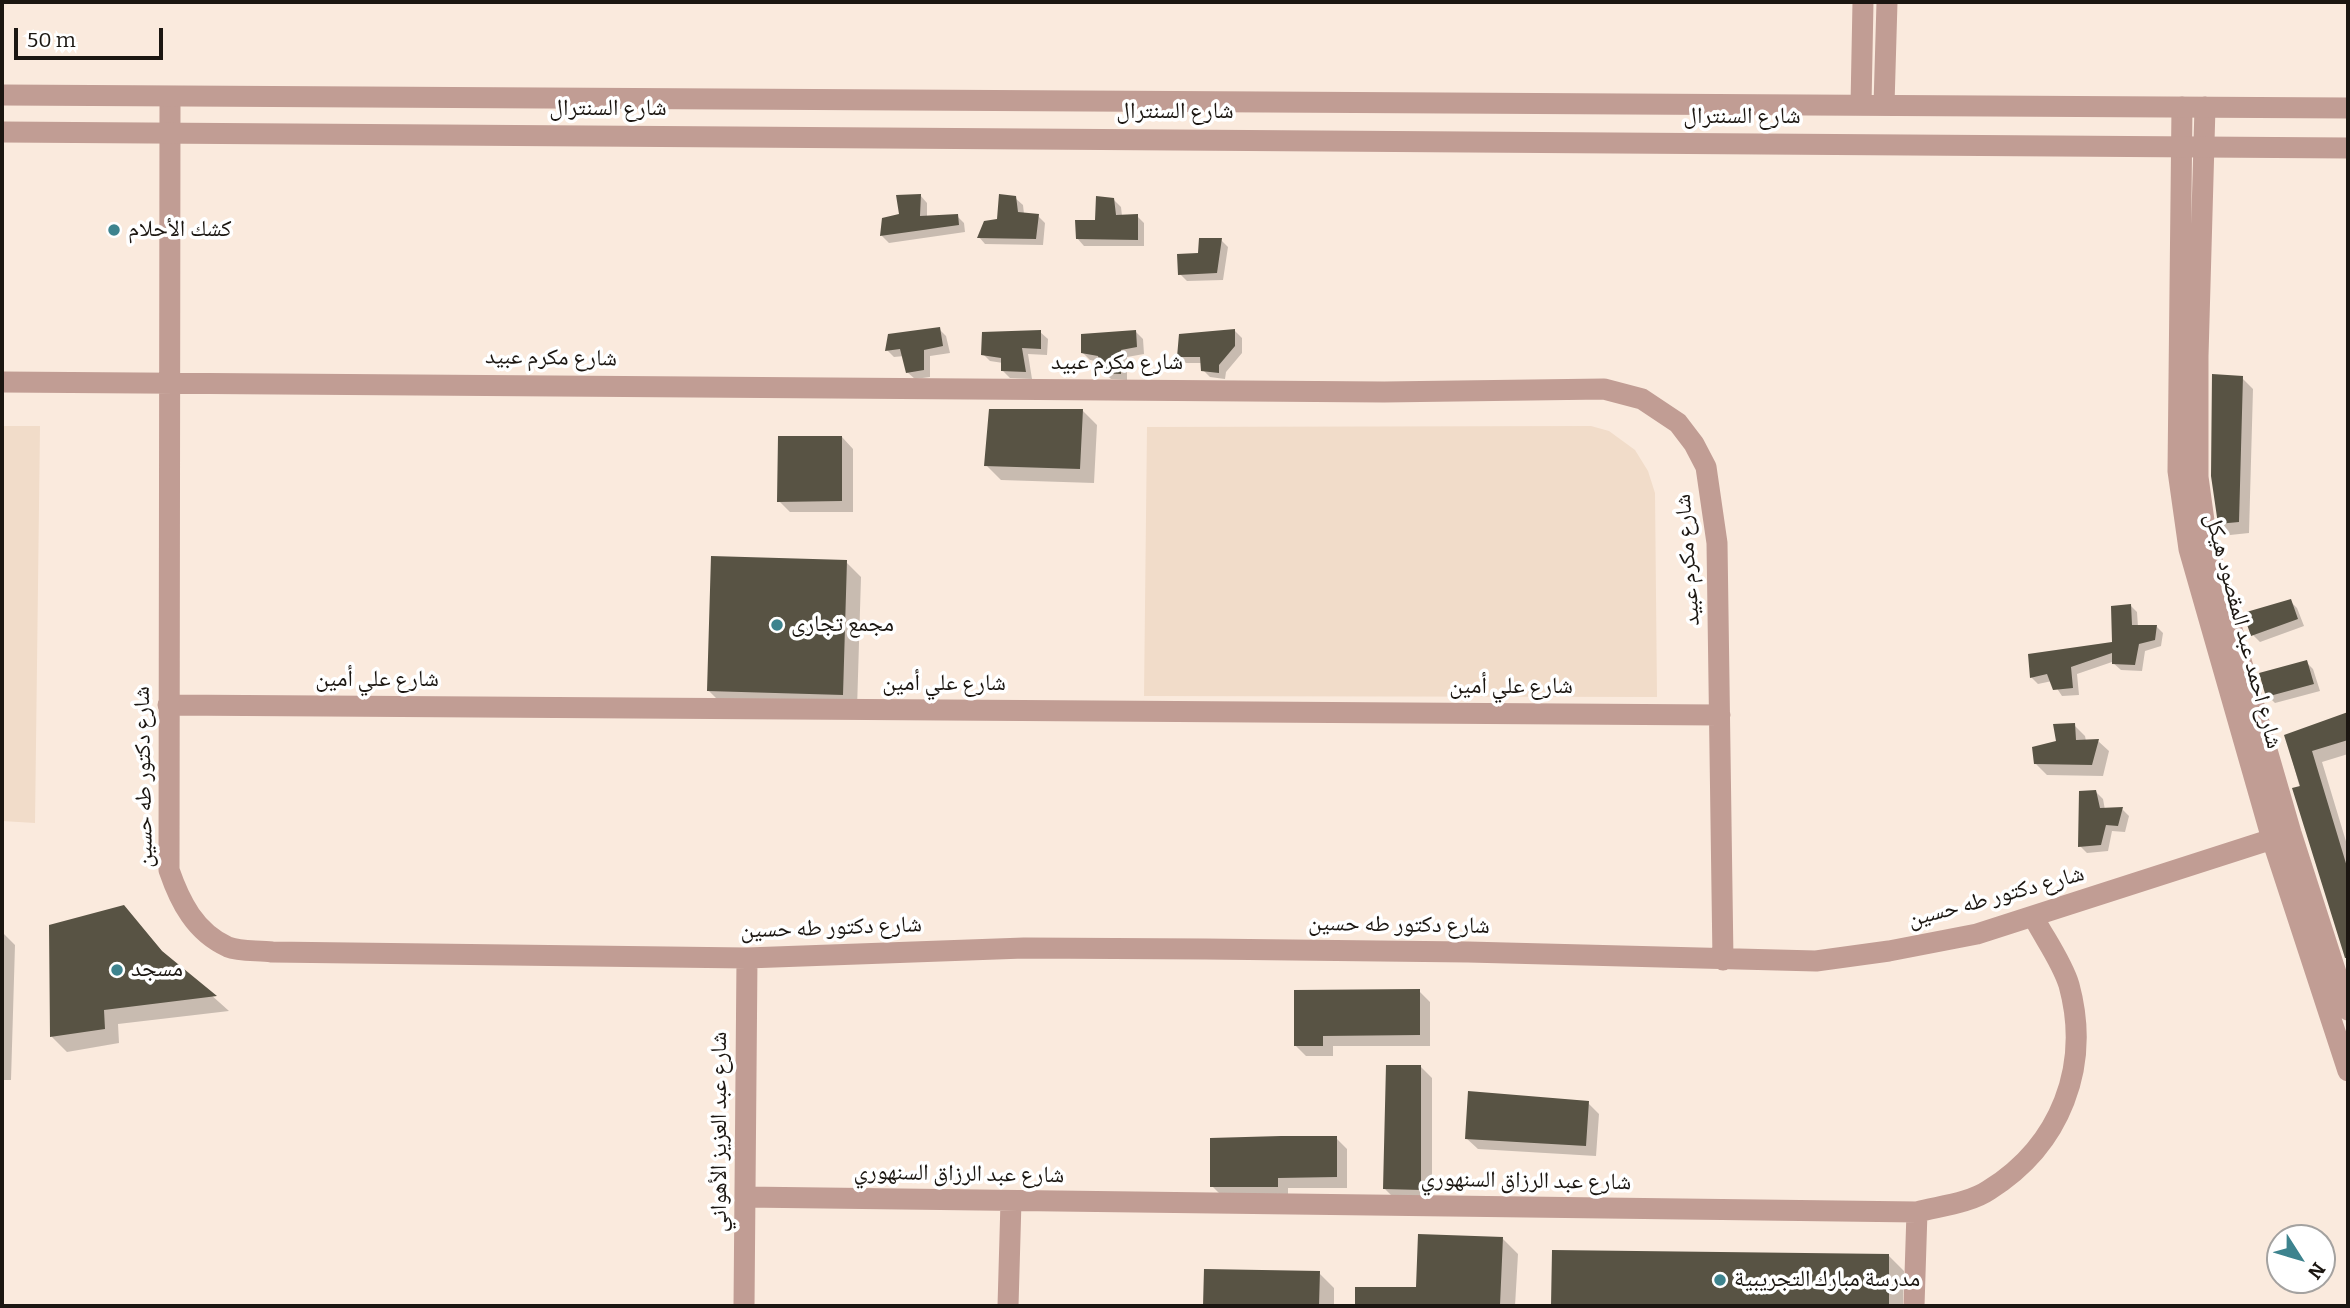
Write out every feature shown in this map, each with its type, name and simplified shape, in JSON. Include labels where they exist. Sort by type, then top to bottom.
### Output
[{"type":"street","points":[[1861,105],[1863,2]]},
{"type":"street","points":[[1884,105],[1887,2]]},
{"type":"street","name":"شارع السنترال","points":[[2,95],[2348,108]]},
{"type":"street","name":"شارع دكتور طه حسين","points":[[170,97],[169,870],[180,902],[201,929],[229,947],[272,952],[747,958],[1024,948],[1481,952],[1816,961],[1877,953],[1977,934],[2034,918],[2281,836]]},
{"type":"street","name":"شارع احمد عبد المقصود هيكل","points":[[2182,107],[2178,471],[2189,549],[2281,836],[2348,1010]]},
{"type":"street","name":"شارع احمد عبد المقصود هيكل","points":[[2205,107],[2198,477],[2207,543],[2281,836],[2348,1071]]},
{"type":"street","name":"شارع السنترال","points":[[2,132],[2348,148]]},
{"type":"street","name":"شارع مكرم عبيد","points":[[2,382],[1371,392],[1604,388],[1642,399],[1678,423],[1694,444],[1706,467],[1717,543],[1723,960]]},
{"type":"street","name":"شارع علي أمين","points":[[168,705],[1720,715]]},
{"type":"street","name":"شارع عبد الرزاق السنهوري","points":[[745,1198],[1917,1212],[1989,1190],[2028,1160],[2057,1119],[2076,1067],[2077,1024],[2068,982],[2034,918]]},
{"type":"street","name":"شارع عبد العزيز الأهواني","points":[[744,1306],[747,958]]},
{"type":"street","points":[[1008,1306],[1012,1201]]},
{"type":"street","points":[[1914,1306],[1917,1212]]},
{"type":"shaded area","points":[[2,426],[40,426],[35,823],[2,821]]},
{"type":"shaded area","points":[[1591,426],[1609,431],[1635,450],[1648,471],[1655,493],[1657,697],[1144,696],[1147,427]]},
{"type":"building","points":[[921,194],[920,216],[958,214],[959,225],[880,236],[882,218],[899,214],[896,195]]},
{"type":"building","points":[[999,194],[1016,196],[1018,212],[1039,214],[1036,239],[977,238],[984,221],[997,219]]},
{"type":"building","points":[[1096,196],[1114,198],[1116,215],[1138,214],[1138,240],[1076,239],[1075,220],[1095,220]]},
{"type":"building","points":[[1199,238],[1222,238],[1217,273],[1178,275],[1177,254],[1198,253]]},
{"type":"building","points":[[940,327],[943,346],[924,350],[924,370],[906,373],[900,349],[885,351],[888,334]]},
{"type":"building","points":[[1235,329],[1235,346],[1219,365],[1219,373],[1201,371],[1200,357],[1177,357],[1179,334]]},
{"type":"building","points":[[1041,330],[1041,349],[1022,348],[1026,372],[1001,371],[1001,358],[981,355],[982,332]]},
{"type":"building","points":[[1136,330],[1137,347],[1121,350],[1121,374],[1102,373],[1098,356],[1081,353],[1081,334]]},
{"type":"building","points":[[2212,374],[2243,376],[2239,522],[2218,524],[2211,476]]},
{"type":"building","points":[[989,409],[1083,409],[1080,469],[984,466]]},
{"type":"building","points":[[778,436],[842,436],[842,501],[777,502]]},
{"type":"building","name":"مجمع تجارى","points":[[711,556],[847,560],[843,695],[707,691]]},
{"type":"building","points":[[2291,599],[2298,619],[2251,636],[2243,613]]},
{"type":"building","points":[[2131,604],[2132,625],[2157,625],[2155,640],[2139,644],[2135,665],[2112,664],[2112,653],[2071,667],[2073,688],[2053,690],[2047,674],[2030,678],[2028,654],[2112,642],[2111,606]]},
{"type":"building","points":[[2307,660],[2314,684],[2266,697],[2259,673]]},
{"type":"building","points":[[2348,712],[2348,740],[2312,751],[2348,870],[2348,958],[2345,958],[2292,788],[2300,786],[2284,735]]},
{"type":"building","points":[[2075,723],[2076,740],[2099,739],[2092,765],[2034,764],[2032,747],[2056,741],[2053,724]]},
{"type":"building","points":[[2096,790],[2100,808],[2123,807],[2118,826],[2106,825],[2101,845],[2078,847],[2079,791]]},
{"type":"building","name":"مسجد","points":[[124,905],[162,951],[217,996],[104,1010],[105,1029],[50,1037],[49,925]]},
{"type":"building","points":[[1420,989],[1420,1035],[1323,1036],[1323,1046],[1294,1046],[1294,990]]},
{"type":"building","points":[[1386,1065],[1421,1065],[1421,1190],[1383,1189]]},
{"type":"building","points":[[1468,1091],[1589,1101],[1586,1146],[1465,1139]]},
{"type":"building","points":[[1337,1136],[1337,1177],[1278,1178],[1278,1187],[1210,1187],[1210,1138]]},
{"type":"building","points":[[1418,1234],[1503,1237],[1500,1305],[1355,1306],[1355,1287],[1416,1287]]},
{"type":"building","name":"مدرسة مبارك التجريبية","points":[[1552,1250],[1889,1254],[1889,1306],[1551,1306]]},
{"type":"building","points":[[1204,1269],[1320,1271],[1319,1306],[1203,1306]]},
{"type":"place","name":"كشك الأحلام","points":[[114,230]]},
{"type":"place","name":"مجمع تجارى","points":[[777,625]]},
{"type":"place","name":"مسجد","points":[[117,970]]},
{"type":"place","name":"مدرسة مبارك التجريبية","points":[[1720,1280]]}]
